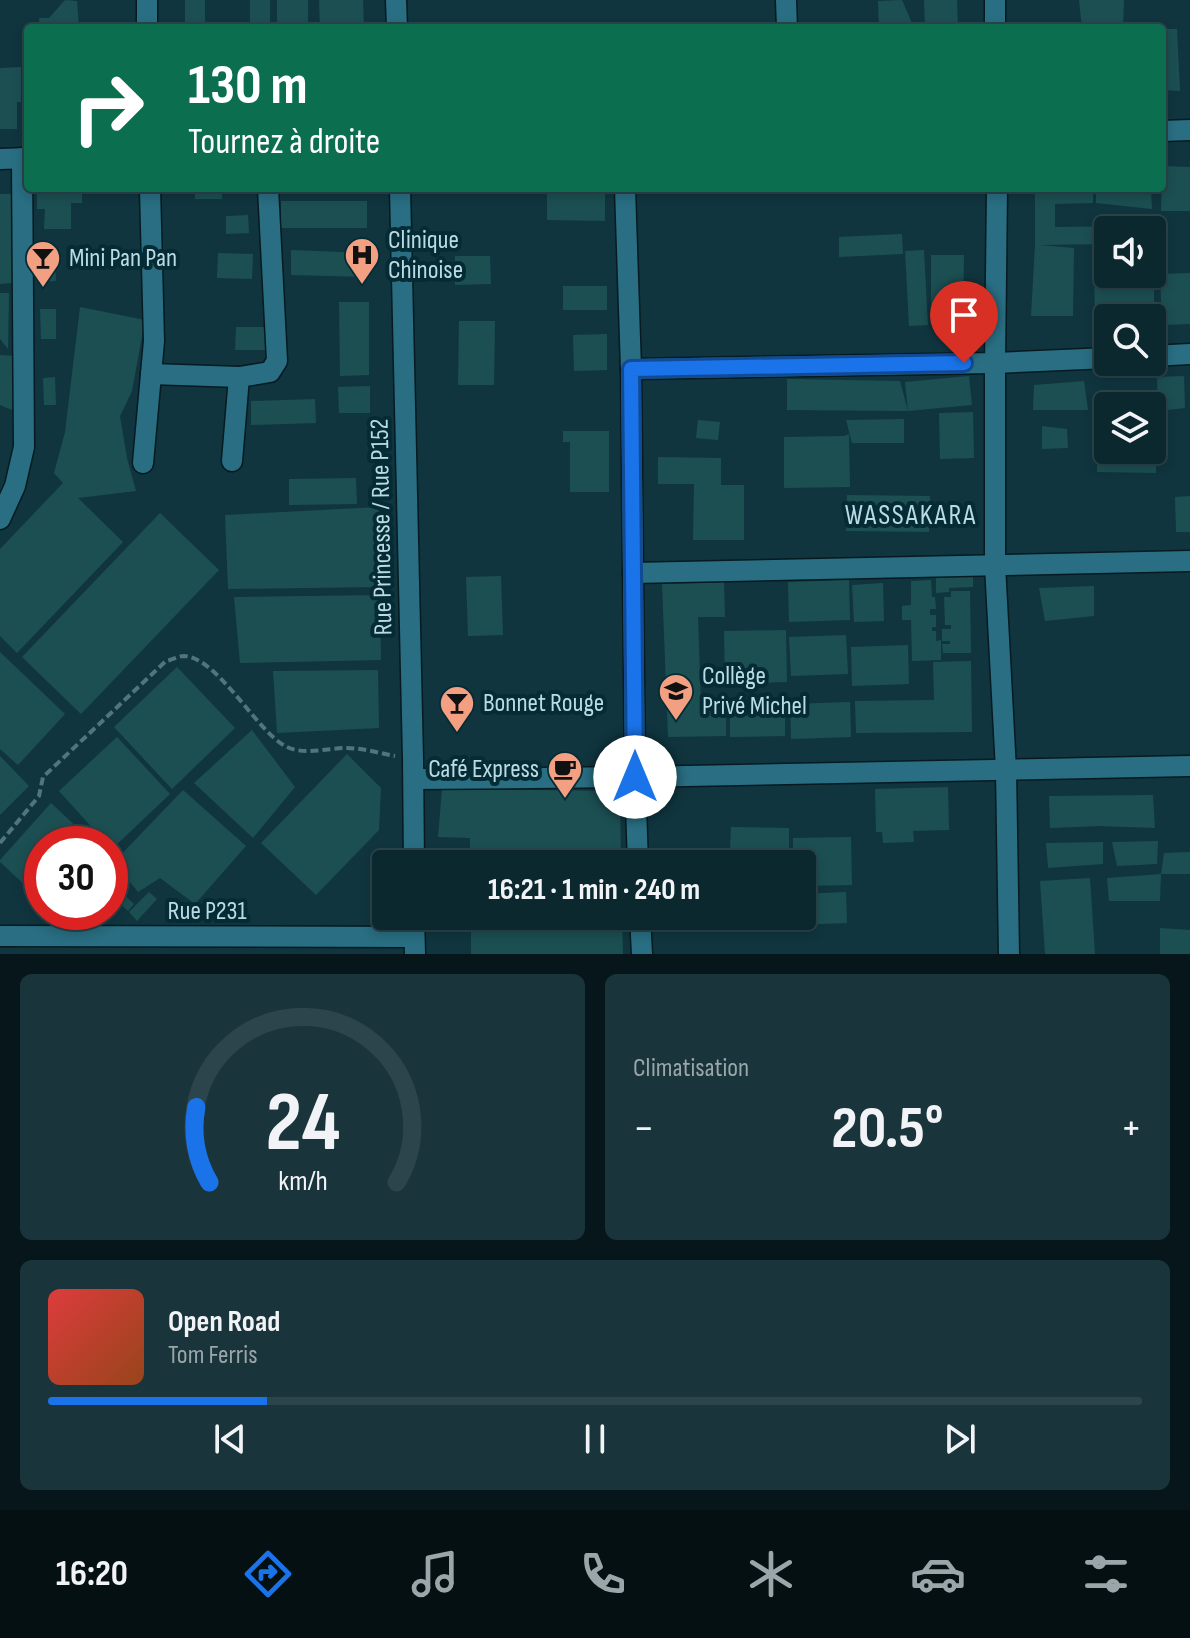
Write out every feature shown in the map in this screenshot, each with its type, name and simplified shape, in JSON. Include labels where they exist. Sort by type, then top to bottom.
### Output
[{"type":"street","points":[[147,0],[147,24]]},
{"type":"street","points":[[396,0],[397,24]]},
{"type":"street","points":[[786,0],[787,24]]},
{"type":"street","points":[[995,0],[995,24]]},
{"type":"street","points":[[1166,131],[1190,130]]},
{"type":"street","points":[[0,159],[24,158]]},
{"type":"street","points":[[0,519],[15,486],[24,447],[25,192]]},
{"type":"street","points":[[143,463],[154,341],[150,192]]},
{"type":"street","points":[[151,374],[239,377],[270,372],[277,361],[268,192]]},
{"type":"street","name":"Rue Princesse / Rue P152","points":[[400,192],[414,850]]},
{"type":"street","points":[[625,192],[631,369],[638,850]]},
{"type":"street","points":[[997,192],[995,565],[1006,770],[1009,954]]},
{"type":"street","points":[[1166,355],[1190,354]]},
{"type":"street","points":[[631,369],[1094,359]]},
{"type":"street","points":[[232,461],[239,377]]},
{"type":"street","points":[[633,573],[1190,561]]},
{"type":"street","points":[[413,769],[635,777],[1190,766]]},
{"type":"street","points":[[641,930],[642,954]]},
{"type":"street","name":"Rue P231","points":[[0,936],[414,936]]},
{"type":"path","points":[[0,843],[39,796],[43,777],[166,661],[184,656],[217,674],[268,733],[287,748],[318,752],[347,748],[413,769]]},
{"type":"building","points":[[65,0],[77,1],[79,24],[40,24],[39,18],[49,18]]},
{"type":"building","points":[[185,0],[205,0],[205,24],[185,24]]},
{"type":"building","points":[[250,0],[270,0],[270,24],[250,24]]},
{"type":"building","points":[[277,0],[308,0],[308,24],[277,24]]},
{"type":"building","points":[[319,0],[363,0],[364,24],[320,24]]},
{"type":"building","points":[[902,0],[912,24],[879,24],[878,1]]},
{"type":"building","points":[[924,0],[957,0],[958,24],[925,24]]},
{"type":"building","points":[[1079,0],[1124,0],[1123,24],[1082,24]]},
{"type":"building","points":[[1166,29],[1177,29],[1180,91],[1166,90]]},
{"type":"building","points":[[21,67],[17,129],[0,129],[0,68]]},
{"type":"building","points":[[1166,166],[1190,167],[1190,211],[1161,211],[1161,192],[1166,192]]},
{"type":"building","points":[[37,192],[82,192],[82,203],[71,203],[71,229],[44,229],[45,209],[37,209]]},
{"type":"building","points":[[195,192],[222,192],[222,199],[195,199]]},
{"type":"building","points":[[547,192],[605,192],[605,221],[547,220]]},
{"type":"building","points":[[1035,192],[1093,192],[1093,203],[1055,204],[1055,227],[1094,227],[1094,244],[1040,245],[1074,248],[1073,316],[1031,316]]},
{"type":"building","points":[[1096,192],[1151,192],[1152,209],[1096,203]]},
{"type":"building","points":[[0,194],[11,194],[12,283],[0,284]]},
{"type":"building","points":[[281,201],[367,201],[367,228],[281,228]]},
{"type":"building","points":[[248,215],[249,233],[226,234],[226,216]]},
{"type":"building","points":[[902,234],[903,254],[839,257],[839,237]]},
{"type":"building","points":[[291,250],[367,253],[366,277],[291,275]]},
{"type":"building","points":[[924,250],[928,325],[909,326],[905,251]]},
{"type":"building","points":[[218,253],[253,254],[252,279],[217,278]]},
{"type":"building","points":[[931,255],[964,255],[963,321],[931,321]]},
{"type":"building","points":[[455,256],[490,256],[491,284],[455,285]]},
{"type":"building","points":[[39,257],[55,257],[56,281],[40,282]]},
{"type":"building","points":[[1190,273],[1190,324],[1166,325],[1166,304],[1161,304],[1161,288],[1166,288],[1166,274]]},
{"type":"building","points":[[563,286],[607,286],[607,310],[563,310]]},
{"type":"building","points":[[1094,288],[1154,288],[1154,304],[1095,304]]},
{"type":"building","points":[[0,293],[9,293],[8,349],[0,339]]},
{"type":"building","points":[[339,302],[369,302],[369,375],[340,376]]},
{"type":"building","points":[[80,307],[145,320],[132,391],[120,416],[136,491],[78,498],[123,542],[17,653],[0,636],[0,549],[63,483],[54,473],[65,432]]},
{"type":"building","points":[[40,309],[56,309],[56,339],[41,339]]},
{"type":"building","points":[[459,321],[495,321],[494,385],[458,385]]},
{"type":"building","points":[[236,327],[267,327],[266,350],[235,350]]},
{"type":"building","points":[[607,334],[607,370],[574,371],[573,335]]},
{"type":"building","points":[[0,355],[17,356],[12,410],[0,405]]},
{"type":"building","points":[[969,376],[972,405],[908,411],[905,382]]},
{"type":"building","points":[[1184,376],[1185,408],[1166,410],[1166,392],[1157,392],[1157,377]]},
{"type":"building","points":[[55,377],[56,405],[44,405],[43,378]]},
{"type":"building","points":[[787,379],[900,381],[908,411],[787,410]]},
{"type":"building","points":[[1084,381],[1088,410],[1033,410],[1034,385]]},
{"type":"building","points":[[370,386],[370,413],[339,413],[338,387]]},
{"type":"building","points":[[315,399],[316,423],[251,425],[251,401]]},
{"type":"building","points":[[973,412],[974,458],[940,459],[939,413]]},
{"type":"building","points":[[904,419],[904,443],[852,443],[846,420]]},
{"type":"building","points":[[698,420],[720,422],[718,440],[696,438]]},
{"type":"building","points":[[1042,426],[1067,429],[1068,448],[1042,449]]},
{"type":"building","points":[[563,431],[609,431],[609,492],[570,492],[570,442],[563,442]]},
{"type":"building","points":[[849,434],[850,487],[784,488],[784,437]]},
{"type":"building","points":[[658,457],[721,458],[721,485],[744,485],[744,540],[693,540],[694,484],[658,484]]},
{"type":"building","points":[[1097,464],[1156,464],[1156,473],[1097,472]]},
{"type":"building","points":[[356,478],[357,504],[289,505],[289,479]]},
{"type":"building","points":[[847,495],[930,496],[929,532],[846,531]]},
{"type":"building","points":[[1190,496],[1190,532],[1176,532],[1175,497]]},
{"type":"building","points":[[379,507],[377,587],[228,589],[225,515]]},
{"type":"building","points":[[160,513],[219,570],[81,714],[22,657]]},
{"type":"building","points":[[973,575],[973,587],[949,588],[949,592],[936,593],[936,576]]},
{"type":"building","points":[[501,576],[503,635],[468,636],[466,577]]},
{"type":"building","points":[[849,580],[850,620],[789,622],[788,582]]},
{"type":"building","points":[[931,580],[936,609],[930,609],[930,615],[936,615],[936,627],[932,627],[932,631],[936,631],[936,641],[941,640],[941,660],[912,661],[911,620],[902,620],[902,606],[911,605],[911,581]]},
{"type":"building","points":[[724,582],[725,617],[698,617],[701,704],[726,703],[726,736],[668,737],[662,584]]},
{"type":"building","points":[[883,583],[884,621],[854,622],[852,585]]},
{"type":"building","points":[[1094,586],[1094,616],[1045,621],[1039,588]]},
{"type":"building","points":[[951,591],[970,591],[971,653],[943,653],[942,644],[950,644],[950,641],[942,641],[942,629],[951,629],[951,625],[945,625],[944,597],[951,597]]},
{"type":"building","points":[[380,595],[381,660],[240,663],[234,597]]},
{"type":"building","points":[[786,630],[787,682],[725,684],[724,631]]},
{"type":"building","points":[[846,635],[848,674],[791,676],[789,637]]},
{"type":"building","points":[[908,645],[909,684],[852,686],[851,647]]},
{"type":"building","points":[[0,652],[65,714],[18,765],[0,749]]},
{"type":"building","points":[[971,661],[972,732],[856,733],[855,701],[934,700],[933,662]]},
{"type":"building","points":[[177,667],[235,728],[172,789],[114,727]]},
{"type":"building","points":[[378,670],[379,728],[277,733],[273,671]]},
{"type":"building","points":[[850,702],[851,737],[791,739],[790,704]]},
{"type":"building","points":[[785,706],[785,736],[730,737],[730,707]]},
{"type":"building","points":[[252,730],[295,787],[253,838],[194,783]]},
{"type":"building","points":[[117,737],[170,794],[128,834],[128,826],[91,826],[59,791]]},
{"type":"building","points":[[347,754],[381,788],[379,830],[316,895],[261,843]]},
{"type":"building","points":[[0,756],[29,786],[0,815]]},
{"type":"building","points":[[948,787],[949,830],[913,831],[914,842],[883,843],[882,832],[876,832],[875,789]]},
{"type":"building","points":[[442,789],[620,791],[621,850],[470,850],[470,838],[438,837]]},
{"type":"building","points":[[183,790],[246,846],[195,904],[160,878],[138,892],[128,880],[128,847]]},
{"type":"building","points":[[1153,795],[1155,828],[1050,828],[1049,796]]},
{"type":"building","points":[[51,803],[76,826],[30,826]]},
{"type":"building","points":[[731,827],[789,828],[789,850],[730,849]]},
{"type":"building","points":[[24,833],[24,884],[0,860]]},
{"type":"building","points":[[851,837],[852,885],[816,886],[816,850],[793,850],[793,838]]},
{"type":"building","points":[[1158,841],[1157,864],[1117,866],[1112,842]]},
{"type":"building","points":[[1103,842],[1103,864],[1048,868],[1046,843]]},
{"type":"building","points":[[1190,852],[1190,874],[1161,874],[1164,853]]},
{"type":"building","points":[[1161,874],[1160,901],[1109,901],[1107,878]]},
{"type":"building","points":[[1090,878],[1095,954],[1045,954],[1040,881]]},
{"type":"building","points":[[149,892],[157,899],[137,921],[129,912]]},
{"type":"building","points":[[846,892],[847,923],[816,924],[816,893]]},
{"type":"building","points":[[1160,928],[1190,930],[1190,954],[1160,954]]},
{"type":"building","points":[[471,930],[622,930],[623,954],[471,954]]},
{"type":"place","name":"Clinique Chinoise","points":[[362,286]]},
{"type":"place","name":"Mini Pan Pan","points":[[43,289]]},
{"type":"place","name":"Collège Privé Michel","points":[[676,722]]},
{"type":"place","name":"Bonnet Rouge","points":[[457,734]]},
{"type":"place","name":"Café Express","points":[[565,800]]},
{"type":"district","name":"WASSAKARA","points":[[911,515]]},
{"type":"route","points":[[635,777],[631,369],[964,363]]}]
